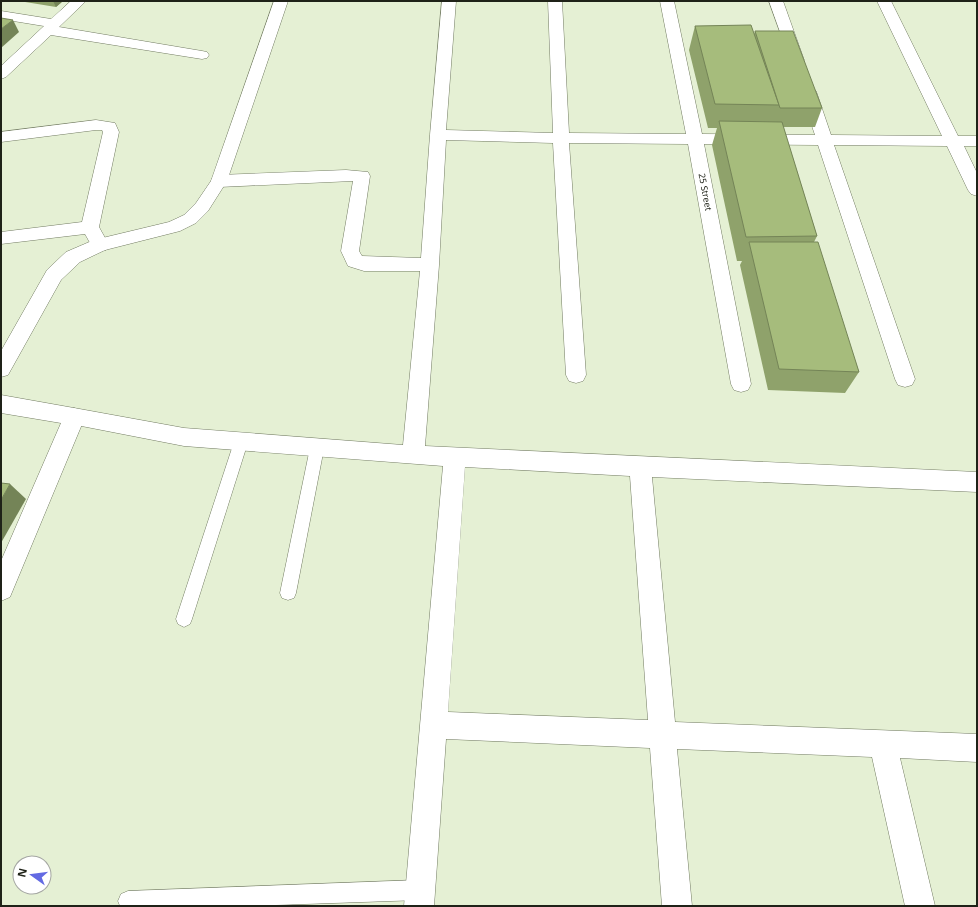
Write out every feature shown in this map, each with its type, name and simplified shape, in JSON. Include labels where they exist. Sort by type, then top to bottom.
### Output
[{"type":"street","points":[[1,74],[79,1]]},
{"type":"street","points":[[1,369],[54,276],[73,257],[100,245],[174,227],[190,218],[202,207],[219,182],[281,1]]},
{"type":"street","points":[[413,455],[430,265],[438,135],[449,1]]},
{"type":"street","points":[[555,1],[561,138],[576,375]]},
{"type":"street","name":"25 Street","points":[[666,1],[696,139],[741,384]]},
{"type":"street","points":[[776,1],[825,140],[905,379]]},
{"type":"street","points":[[884,1],[977,190]]},
{"type":"street","points":[[1,15],[51,27],[202,55]]},
{"type":"street","points":[[1,137],[96,125],[109,126],[112,132],[90,227],[100,245]]},
{"type":"street","points":[[438,135],[561,138],[977,141]]},
{"type":"street","points":[[219,182],[346,175],[362,176],[350,251],[355,261],[364,264],[430,265]]},
{"type":"street","points":[[1,238],[90,227]]},
{"type":"street","points":[[1,404],[184,437],[241,442],[455,458],[977,482]]},
{"type":"street","points":[[1,589],[74,417]]},
{"type":"street","points":[[419,898],[455,458]]},
{"type":"street","points":[[640,467],[677,906]]},
{"type":"street","points":[[434,725],[977,748]]},
{"type":"street","points":[[883,744],[920,906]]},
{"type":"lane","points":[[184,618],[241,442]]},
{"type":"lane","points":[[288,593],[317,448]]},
{"type":"lane","points":[[128,901],[419,898]]},
{"type":"building","points":[[1,18],[13,20],[1,29]]},
{"type":"building","points":[[751,25],[779,105],[715,104],[695,26]]},
{"type":"building","points":[[755,31],[793,31],[822,108],[780,108]]},
{"type":"building","points":[[719,121],[782,122],[817,236],[746,237]]},
{"type":"building","points":[[749,242],[818,242],[859,372],[779,369]]},
{"type":"building","points":[[1,483],[10,484],[1,500]]}]
